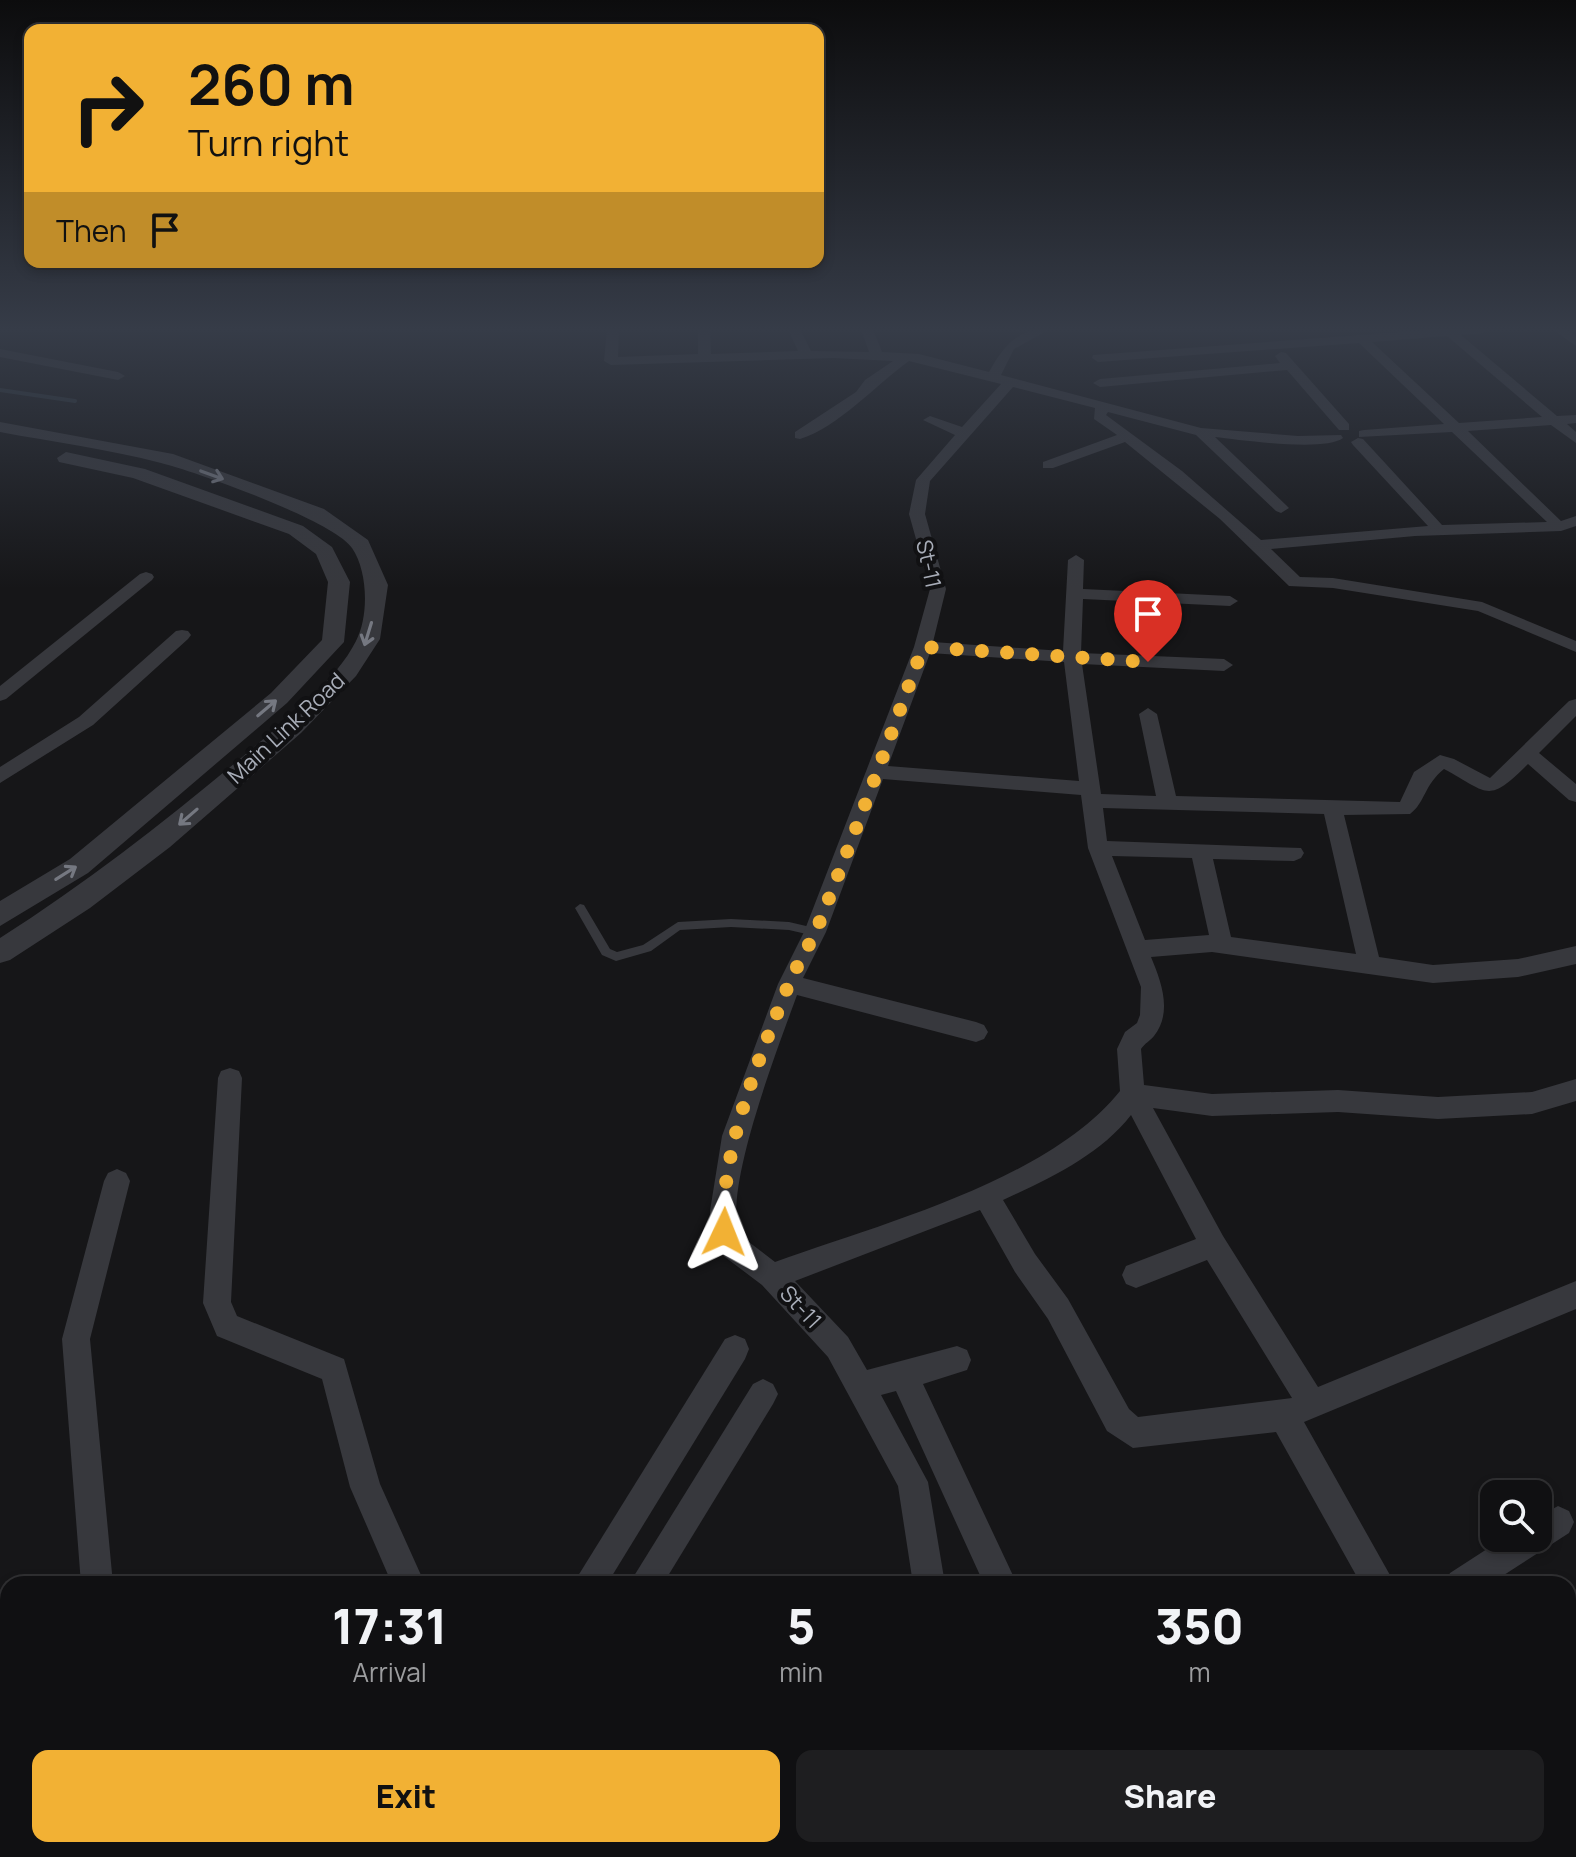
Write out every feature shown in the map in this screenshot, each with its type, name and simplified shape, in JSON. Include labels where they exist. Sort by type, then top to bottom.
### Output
[{"type":"street","points":[[800,435],[829,416]]},
{"type":"street","name":"St-11","points":[[928,1576],[913,1482],[860,1386],[838,1347],[772,1276],[731,1245],[724,1232],[723,1211],[735,1136],[789,984],[815,932],[923,647],[938,589],[917,514],[923,480],[976,416]]},
{"type":"street","points":[[1099,416],[1179,473],[1295,582],[1333,583],[1482,607],[1576,647]]},
{"type":"street","points":[[1134,416],[1201,432],[1298,440],[1340,432],[1361,438],[1576,419]]},
{"type":"street","points":[[1328,416],[1340,432]]},
{"type":"street","points":[[1443,416],[1554,520]]},
{"type":"street","points":[[1549,416],[1576,439]]},
{"type":"street","points":[[930,420],[964,433]]},
{"type":"street","name":"Main Link Road","points":[[0,427],[166,458],[317,513],[361,544],[377,585],[369,639],[348,671],[293,727],[161,840],[80,901],[0,952]]},
{"type":"street","points":[[1201,432],[1281,508]]},
{"type":"street","points":[[1048,465],[1128,436]]},
{"type":"street","points":[[1361,438],[1435,524]]},
{"type":"street","name":"Main Link Road","points":[[0,445],[138,473],[296,530],[325,551],[339,582],[333,642],[279,698],[79,866],[0,915]]},
{"type":"street","points":[[1259,545],[1392,533],[1561,526],[1576,521]]},
{"type":"street","points":[[1076,560],[1072,658],[1098,848],[1152,987],[1152,1015],[1146,1029],[1133,1039],[1129,1049],[1133,1094],[1298,1410],[1375,1576]]},
{"type":"street","points":[[0,695],[146,577]]},
{"type":"street","points":[[1075,594],[1230,601]]},
{"type":"street","points":[[0,776],[86,721],[182,635]]},
{"type":"street","points":[[923,647],[1224,665]]},
{"type":"street","points":[[877,772],[1168,804],[1403,809],[1408,806],[1421,777],[1440,762],[1450,763],[1489,786],[1496,784],[1576,705]]},
{"type":"street","points":[[1148,714],[1168,804]]},
{"type":"street","points":[[1528,754],[1576,795]]},
{"type":"street","points":[[1332,807],[1370,965]]},
{"type":"street","points":[[1098,848],[1294,853]]},
{"type":"street","points":[[1201,851],[1222,944]]},
{"type":"street","points":[[1137,949],[1222,944],[1433,974],[1518,968],[1576,955]]},
{"type":"street","points":[[789,984],[976,1032]]},
{"type":"street","points":[[230,1078],[217,1303],[227,1326],[334,1369],[365,1487],[405,1576]]},
{"type":"street","points":[[1133,1094],[1212,1105],[1338,1101],[1438,1108],[1532,1103],[1576,1090]]},
{"type":"street","points":[[772,1276],[986,1195],[1070,1155],[1125,1110],[1133,1094]]},
{"type":"street","points":[[96,1576],[76,1339],[117,1181]]},
{"type":"street","points":[[986,1195],[1025,1263],[1058,1309],[1118,1420],[1133,1433],[1298,1410],[1576,1295]]},
{"type":"street","points":[[1136,1275],[1213,1245]]},
{"type":"street","points":[[594,1576],[735,1349]]},
{"type":"street","points":[[860,1386],[957,1360]]},
{"type":"street","points":[[903,1374],[997,1576]]},
{"type":"street","points":[[650,1576],[763,1394]]},
{"type":"street","points":[[1474,1576],[1511,1552]]},
{"type":"lane","points":[[580,908],[606,952],[616,957],[647,948],[678,926],[731,923],[789,926],[815,932]]},
{"type":"route","points":[[724,1232],[723,1211],[735,1136],[789,984],[834,885],[923,647],[1148,662]]}]
